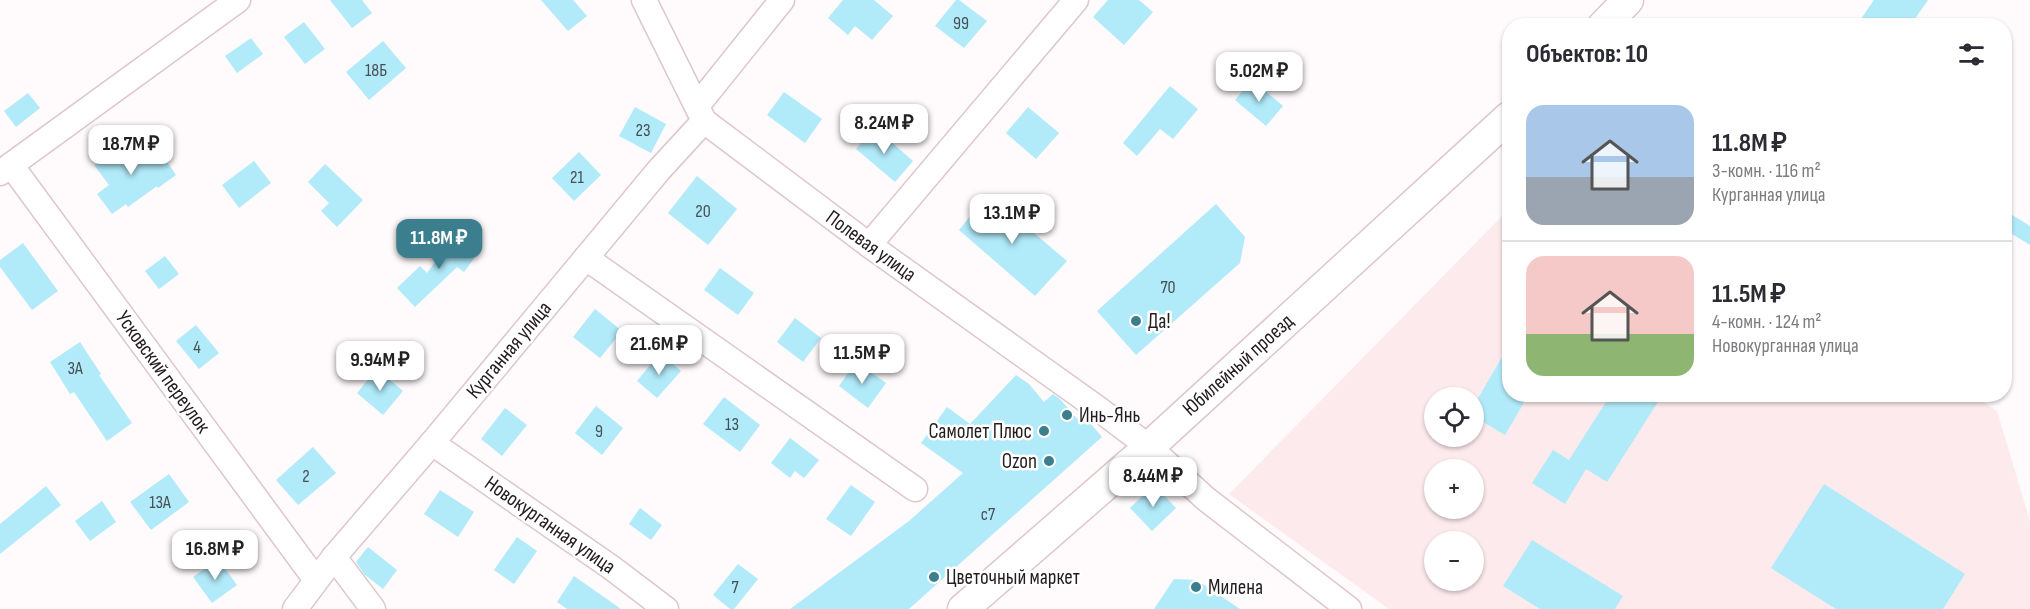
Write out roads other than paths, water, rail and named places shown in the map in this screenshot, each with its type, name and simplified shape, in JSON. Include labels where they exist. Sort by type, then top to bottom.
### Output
[{"type":"main road","points":[[1611,18],[1628,0]]},
{"type":"main road","name":"Юбилейный проезд","points":[[963,609],[1149,447],[1502,123]]},
{"type":"street","points":[[5,169],[238,0]]},
{"type":"street","name":"Полевая улица","points":[[644,0],[700,113],[869,245],[1101,410],[1149,447],[1206,499],[1349,609]]},
{"type":"street","name":"Курганная улица","points":[[295,609],[334,557],[659,170],[782,0]]},
{"type":"street","points":[[869,245],[1076,0]]},
{"type":"street","name":"Усковский переулок","points":[[5,169],[316,580]]},
{"type":"street","points":[[586,258],[915,489]]},
{"type":"street","name":"Новокурганная улица","points":[[432,443],[612,568],[666,609]]},
{"type":"street","points":[[334,557],[373,609]]},
{"type":"place","name":"Да!","points":[[1136,321]]},
{"type":"place","name":"Инь-Янь","points":[[1067,415]]},
{"type":"place","name":"Самолет Плюс","points":[[1044,431]]},
{"type":"place","name":"Ozon","points":[[1049,461]]},
{"type":"place","name":"Цветочный маркет","points":[[934,577]]},
{"type":"place","name":"Милена","points":[[1196,587]]}]
